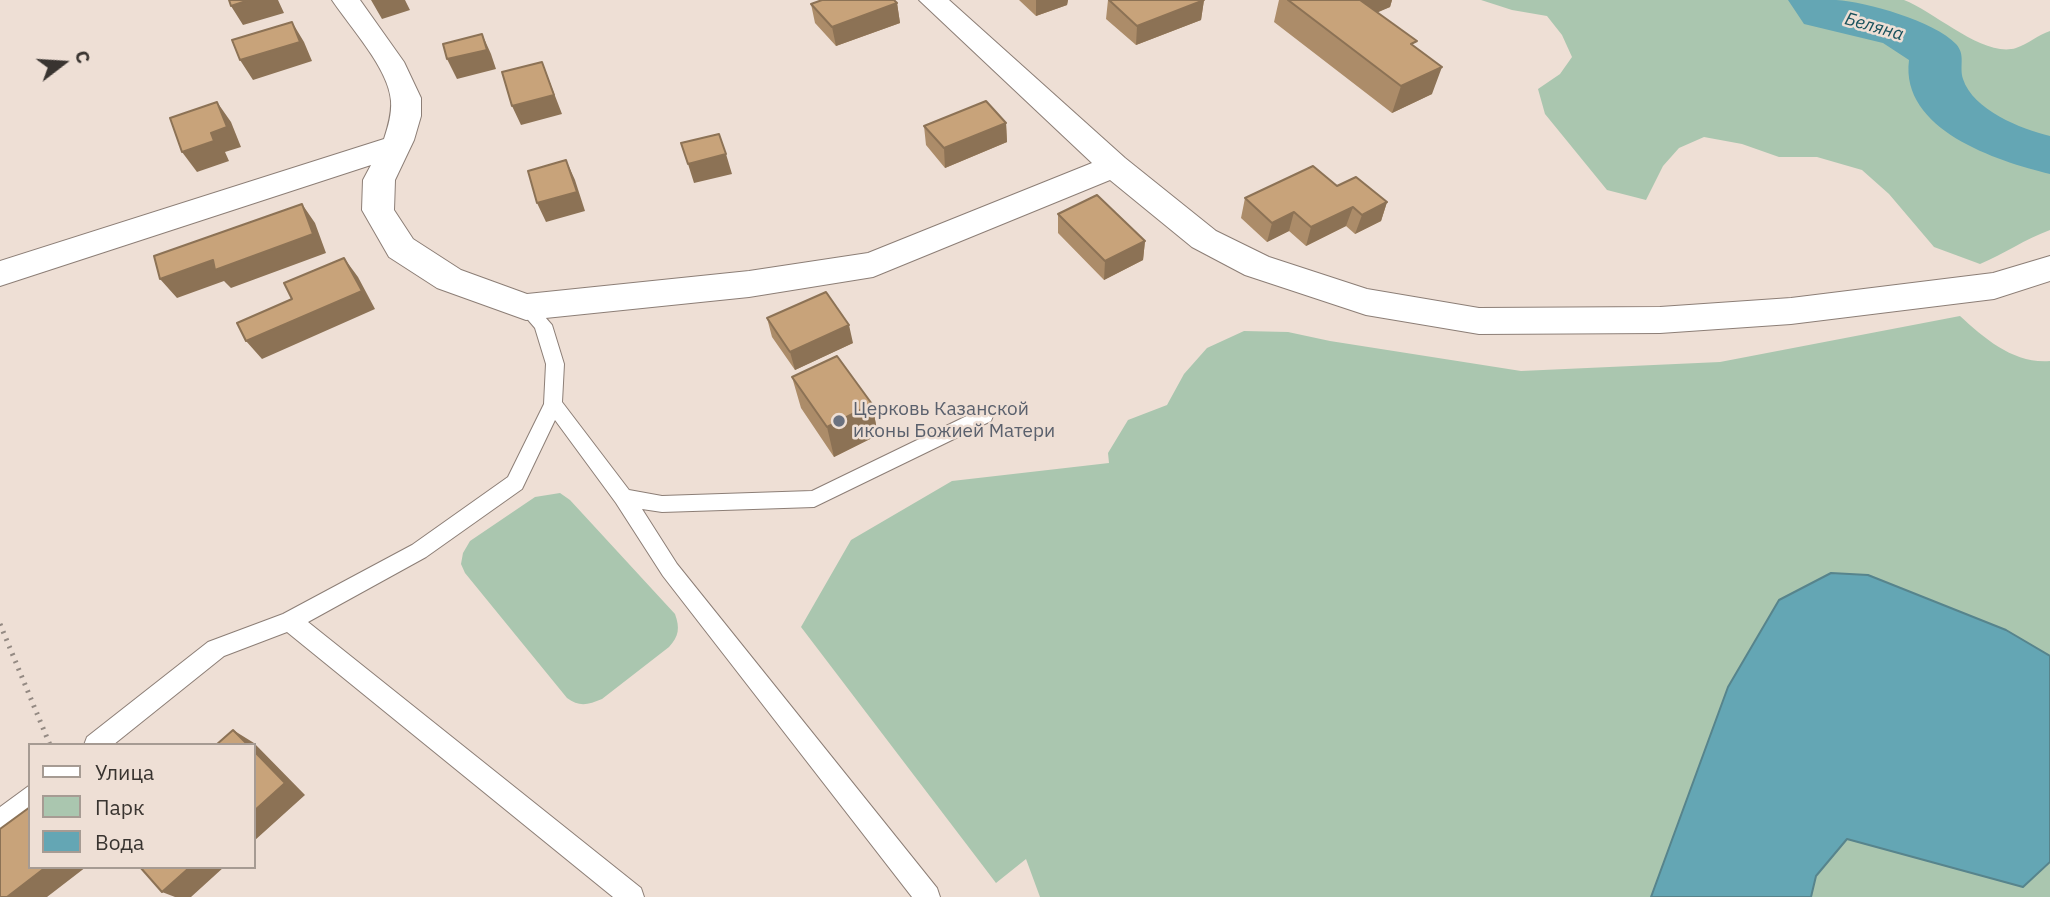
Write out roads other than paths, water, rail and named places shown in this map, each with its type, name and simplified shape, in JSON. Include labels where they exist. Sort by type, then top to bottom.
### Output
[{"type":"street","points":[[345,0],[397,76],[406,96],[406,115],[397,146],[379,180],[378,210],[401,248],[449,279],[526,307],[749,284],[873,265],[1114,166]]},
{"type":"street","points":[[933,0],[1114,166],[1204,239],[1258,266],[1366,302],[1479,321],[1660,320],[1791,311],[1994,286],[2050,268]]},
{"type":"street","points":[[0,274],[397,146]]},
{"type":"lane","points":[[98,743],[216,649],[290,621],[418,551],[515,483],[553,404],[555,364],[543,325],[526,307]]},
{"type":"lane","points":[[553,404],[623,497],[670,570],[928,897]]},
{"type":"lane","points":[[623,497],[662,504],[814,499],[984,416]]},
{"type":"lane","points":[[290,621],[632,897]]},
{"type":"lane","points":[[0,822],[28,799]]},
{"type":"water","points":[[1831,573],[1868,575],[2006,630],[2050,656],[2050,862],[2023,887],[1847,839],[1816,876],[1811,897],[1651,897],[1728,687],[1779,600]]},
{"type":"waterway","name":"Беляна","points":[[1813,0],[1822,13],[1849,17],[1901,32],[1936,54],[1935,76],[1940,91],[1964,118],[2017,146],[2050,155]]},
{"type":"place","name":"Церковь Казанской иконы Божией Матери","points":[[839,421]]}]
